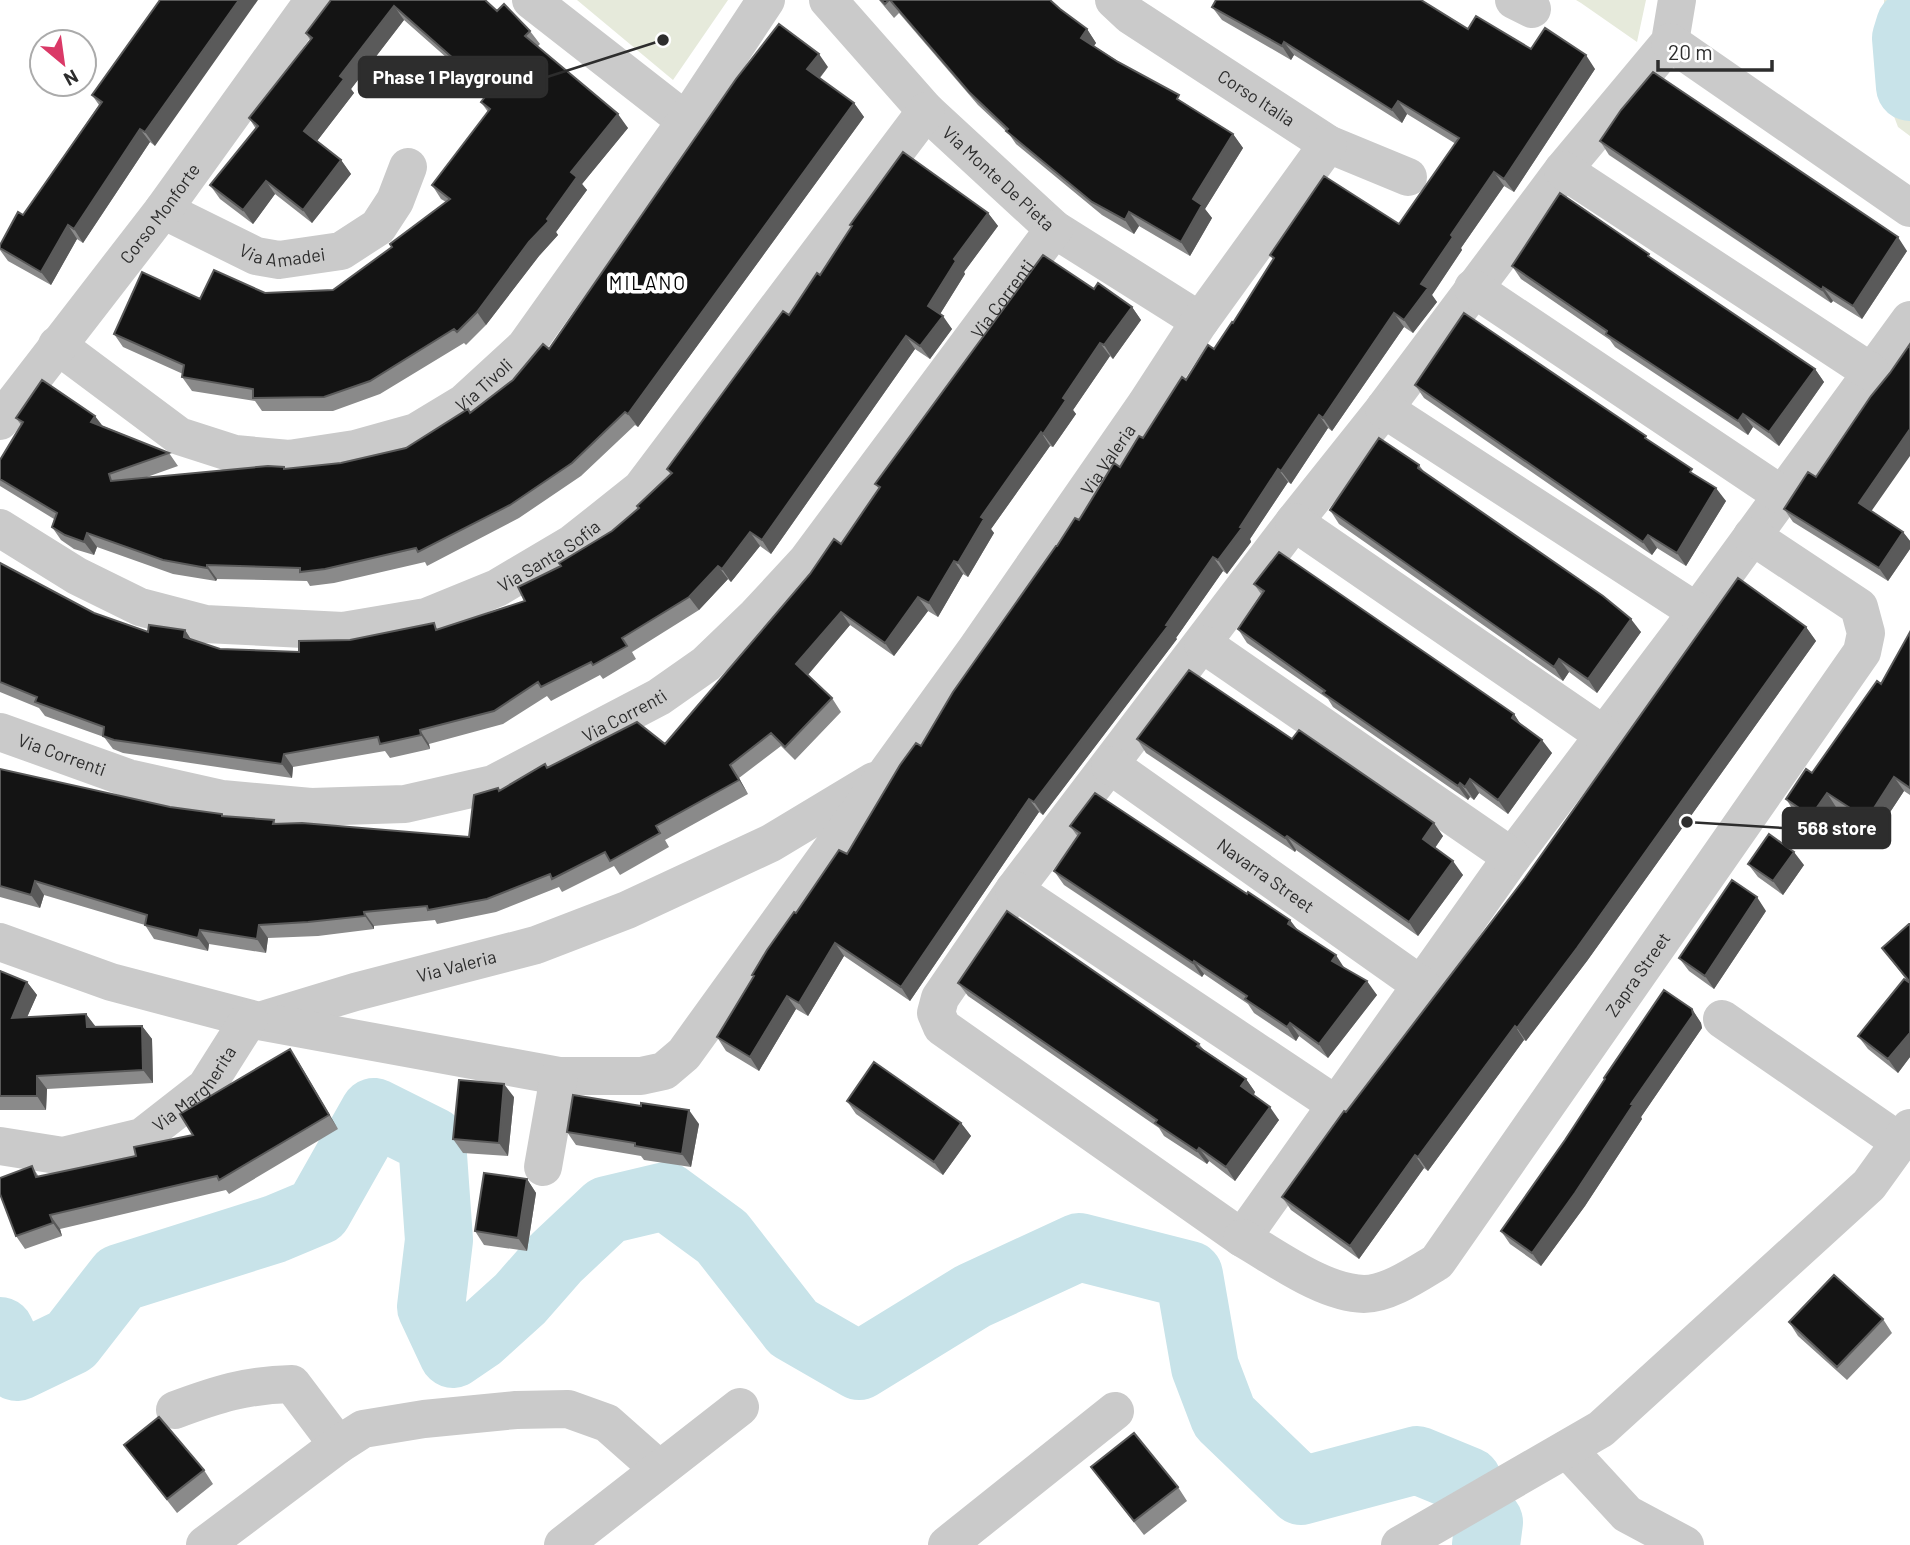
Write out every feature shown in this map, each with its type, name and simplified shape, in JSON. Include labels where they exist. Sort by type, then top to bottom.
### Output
[{"type":"street","name":"Corso Monforte","points":[[0,421],[163,210],[314,0]]},
{"type":"street","points":[[531,0],[686,121]]},
{"type":"street","name":"Via Tivoli","points":[[57,345],[179,436],[235,454],[289,459],[355,449],[416,432],[464,403],[525,346],[686,121],[766,0]]},
{"type":"street","name":"Via Monte De Pieta","points":[[828,0],[926,111],[1054,229],[1200,321]]},
{"type":"street","name":"Corso Italia","points":[[1114,0],[1130,15],[1328,145],[1408,177]]},
{"type":"street","points":[[1335,1104],[1014,890],[1294,522],[1384,409],[1563,170],[1670,42],[1677,0]]},
{"type":"street","points":[[1670,42],[1910,208]]},
{"type":"street","name":"Via Santa Sofia","points":[[0,528],[77,576],[140,607],[205,624],[343,631],[426,617],[497,588],[573,543],[641,489],[926,111]]},
{"type":"street","name":"Via Valeria","points":[[559,1076],[641,1076],[664,1071],[684,1054],[1058,532],[1200,321],[1328,145]]},
{"type":"street","name":"Via Amadei","points":[[163,210],[256,256],[279,260],[341,251],[378,227],[395,201],[408,167]]},
{"type":"street","points":[[1563,170],[1871,372]]},
{"type":"street","name":"Via Correnti","points":[[0,732],[128,778],[222,799],[311,807],[405,804],[493,784],[659,697],[706,664],[755,616],[806,562],[1054,229]]},
{"type":"street","points":[[1473,288],[1782,495]]},
{"type":"street","points":[[1242,1238],[1512,858],[1910,320]]},
{"type":"street","points":[[1384,409],[1697,611]]},
{"type":"street","points":[[1294,522],[1604,734]]},
{"type":"street","name":"Zapra Street","points":[[1014,890],[940,998],[936,1013],[942,1027],[1242,1238],[1332,1288],[1366,1294],[1403,1283],[1437,1262],[1862,652],[1866,633],[1859,607],[1752,536]]},
{"type":"street","points":[[1203,644],[1512,858]]},
{"type":"street","name":"Navarra Street","points":[[1111,765],[1421,985]]},
{"type":"street","name":"Via Valeria","points":[[254,1020],[536,944],[627,910],[771,843],[887,772]]},
{"type":"street","points":[[0,942],[111,982],[254,1020],[559,1076],[543,1167]]},
{"type":"street","points":[[1400,1545],[1601,1429],[1869,1185],[1905,1135],[1722,1019]]},
{"type":"street","name":"Via Margherita","points":[[0,1146],[63,1156],[142,1137],[206,1087],[254,1020]]},
{"type":"street","points":[[175,1410],[219,1393],[257,1385],[292,1384],[338,1445]]},
{"type":"street","points":[[563,1545],[740,1407]]},
{"type":"street","points":[[205,1545],[363,1429],[424,1419],[516,1410],[568,1409],[607,1423],[659,1469]]},
{"type":"street","points":[[951,1544],[1115,1411]]},
{"type":"street","points":[[1566,1449],[1627,1514],[1685,1545]]},
{"type":"shaded area","points":[[577,0],[728,0],[673,80]]},
{"type":"shaded area","points":[[1576,0],[1646,0],[1637,42],[1581,3]]},
{"type":"shaded area","points":[[1884,0],[1910,0],[1910,136],[1898,127],[1883,87]]},
{"type":"building","points":[[160,0],[239,0],[145,132],[140,129],[74,229],[68,225],[41,272],[0,248],[0,245],[18,212],[23,215],[102,102],[96,98],[98,87]]},
{"type":"building","points":[[331,0],[485,0],[497,11],[504,4],[530,31],[525,36],[618,114],[571,172],[577,177],[547,219],[549,221],[529,242],[477,312],[457,332],[454,329],[370,381],[324,397],[253,398],[253,389],[182,377],[184,365],[114,334],[142,272],[200,299],[214,270],[265,293],[333,290],[392,247],[390,244],[450,199],[432,185],[490,109],[481,102],[488,93],[394,6],[340,76],[344,79],[304,131],[341,160],[303,210],[266,181],[243,210],[210,185],[258,126],[249,118],[312,38],[306,33]]},
{"type":"building","points":[[890,0],[1050,0],[1087,29],[1081,38],[1118,62],[1179,95],[1177,99],[1233,134],[1193,199],[1202,205],[1181,242],[1129,212],[1125,220],[1092,202],[1006,131],[1008,129],[969,92]]},
{"type":"building","points":[[1216,0],[1421,0],[1468,29],[1476,16],[1531,49],[1545,28],[1586,55],[1504,179],[1494,172],[1451,235],[1453,237],[1421,284],[1428,288],[1404,320],[1394,313],[1323,418],[1319,415],[1281,471],[1278,469],[1240,527],[1242,528],[1218,560],[1213,557],[1166,625],[1168,626],[1034,802],[1029,799],[901,987],[835,943],[799,1003],[787,996],[750,1057],[717,1037],[767,950],[839,850],[847,854],[900,765],[916,743],[921,746],[953,692],[1075,518],[1079,520],[1114,463],[1120,467],[1139,436],[1143,438],[1182,377],[1186,380],[1208,345],[1214,349],[1233,323],[1274,258],[1270,255],[1324,176],[1399,224],[1459,138],[1398,101],[1392,110],[1284,42],[1282,46],[1212,7]]},
{"type":"building","points":[[779,24],[819,54],[807,69],[854,103],[628,414],[625,412],[572,463],[510,505],[418,552],[416,548],[325,569],[300,572],[300,568],[207,565],[207,568],[163,560],[87,533],[84,542],[65,535],[52,527],[57,513],[0,479],[0,460],[23,422],[16,418],[42,380],[95,416],[91,422],[169,453],[109,474],[111,481],[268,466],[284,469],[341,463],[406,448],[468,409],[470,413],[513,380],[543,344],[549,349],[736,79]]},
{"type":"building","points":[[1653,72],[1898,237],[1853,306],[1823,287],[1822,290],[1600,141],[1621,110]]},
{"type":"building","points":[[903,152],[988,213],[954,259],[956,261],[928,306],[943,316],[920,346],[906,336],[762,540],[750,532],[722,569],[718,566],[689,597],[622,638],[627,646],[593,665],[591,662],[541,687],[538,682],[494,711],[420,730],[421,735],[380,744],[378,737],[284,754],[282,764],[114,740],[103,736],[104,727],[35,702],[37,697],[0,682],[0,563],[94,613],[148,632],[149,625],[185,630],[184,637],[220,649],[299,652],[299,641],[350,640],[434,623],[436,630],[525,601],[518,587],[561,566],[559,563],[612,531],[639,508],[637,506],[672,473],[667,469],[783,311],[789,315],[817,273],[820,275],[852,226],[850,225]]},
{"type":"building","points":[[1560,193],[1815,369],[1769,432],[1743,414],[1738,421],[1606,334],[1607,331],[1512,266]]},
{"type":"building","points":[[1043,255],[1094,289],[1098,283],[1132,307],[1104,345],[1100,343],[1063,398],[1066,400],[1043,434],[1041,432],[981,517],[984,519],[958,563],[954,561],[929,603],[918,597],[885,643],[841,612],[796,664],[832,698],[785,747],[771,733],[730,765],[739,780],[656,826],[660,833],[610,861],[605,852],[552,879],[550,874],[487,899],[428,910],[427,906],[364,912],[365,916],[259,925],[257,939],[200,930],[198,938],[145,925],[147,915],[35,881],[31,895],[0,886],[0,769],[170,807],[222,816],[274,820],[273,824],[302,823],[469,837],[474,795],[498,788],[499,791],[545,764],[547,768],[637,722],[665,744],[810,574],[834,539],[841,544],[880,487],[875,484]]},
{"type":"building","points":[[1464,313],[1646,436],[1645,438],[1692,469],[1690,472],[1716,488],[1677,553],[1648,535],[1643,542],[1415,385]]},
{"type":"building","points":[[1910,344],[1910,429],[1859,503],[1903,532],[1879,568],[1784,509],[1808,472],[1816,477]]},
{"type":"building","points":[[1379,438],[1603,596],[1631,619],[1588,679],[1559,659],[1554,667],[1330,510]]},
{"type":"building","points":[[1279,552],[1514,714],[1512,718],[1542,740],[1498,800],[1470,779],[1465,787],[1460,783],[1458,786],[1323,693],[1325,691],[1238,629],[1264,591],[1254,584]]},
{"type":"building","points":[[1738,578],[1806,627],[1577,948],[1517,1028],[1515,1026],[1418,1157],[1415,1155],[1350,1246],[1282,1197],[1344,1111],[1346,1112],[1525,878]]},
{"type":"building","points":[[1910,632],[1910,788],[1894,777],[1867,819],[1827,793],[1811,816],[1786,799],[1806,769],[1812,773],[1877,681],[1881,684]]},
{"type":"building","points":[[1189,670],[1292,739],[1299,730],[1434,823],[1423,839],[1453,861],[1409,922],[1287,836],[1285,838],[1137,739]]},
{"type":"building","points":[[1095,793],[1290,920],[1288,924],[1336,955],[1332,961],[1367,981],[1319,1044],[1290,1023],[1287,1027],[1245,999],[1247,996],[1054,871],[1080,833],[1070,826]]},
{"type":"building","points":[[1769,834],[1794,852],[1773,881],[1748,864]]},
{"type":"building","points":[[1732,880],[1757,897],[1705,976],[1679,958]]},
{"type":"building","points":[[1007,911],[1246,1079],[1241,1086],[1270,1107],[1226,1167],[1155,1123],[1157,1120],[958,983]]},
{"type":"building","points":[[1910,924],[1910,982],[1882,948]]},
{"type":"building","points":[[0,971],[27,982],[12,1018],[86,1014],[87,1027],[142,1026],[143,1070],[37,1076],[37,1096],[0,1096]]},
{"type":"building","points":[[1904,979],[1910,983],[1910,1033],[1888,1059],[1858,1036]]},
{"type":"building","points":[[1664,990],[1692,1009],[1693,1015],[1532,1253],[1501,1231]]},
{"type":"building","points":[[290,1049],[329,1115],[219,1180],[217,1176],[50,1215],[53,1223],[16,1236],[0,1194],[0,1178],[32,1166],[36,1177],[136,1156],[134,1147],[193,1135],[180,1114]]},
{"type":"building","points":[[874,1062],[961,1123],[934,1162],[847,1101]]},
{"type":"building","points":[[459,1080],[504,1084],[499,1143],[453,1139]]},
{"type":"building","points":[[573,1095],[641,1106],[641,1103],[689,1110],[682,1154],[567,1132]]},
{"type":"building","points":[[484,1173],[527,1179],[518,1238],[475,1231]]},
{"type":"building","points":[[1834,1275],[1883,1319],[1837,1367],[1789,1322]]},
{"type":"building","points":[[159,1417],[204,1470],[167,1499],[124,1445]]},
{"type":"building","points":[[1134,1433],[1178,1487],[1134,1521],[1091,1467]]},
{"type":"waterway","points":[[1910,25],[1906,38],[1910,87]]},
{"type":"waterway","points":[[0,1331],[17,1367],[71,1341],[120,1278],[275,1229],[318,1211],[374,1112],[432,1141],[439,1240],[431,1307],[453,1354],[478,1337],[520,1299],[556,1258],[607,1210],[666,1196],[722,1237],[793,1328],[859,1366],[973,1296],[1079,1247],[1189,1275],[1205,1367],[1224,1417],[1301,1491],[1417,1460],[1468,1481]]},
{"type":"waterway","points":[[1486,1545],[1489,1522]]},
{"type":"place","name":"Phase 1 Playground","points":[[663,40]]},
{"type":"place","name":"568 store","points":[[1687,822]]},
{"type":"district","name":"MILANO","points":[[648,282]]}]
